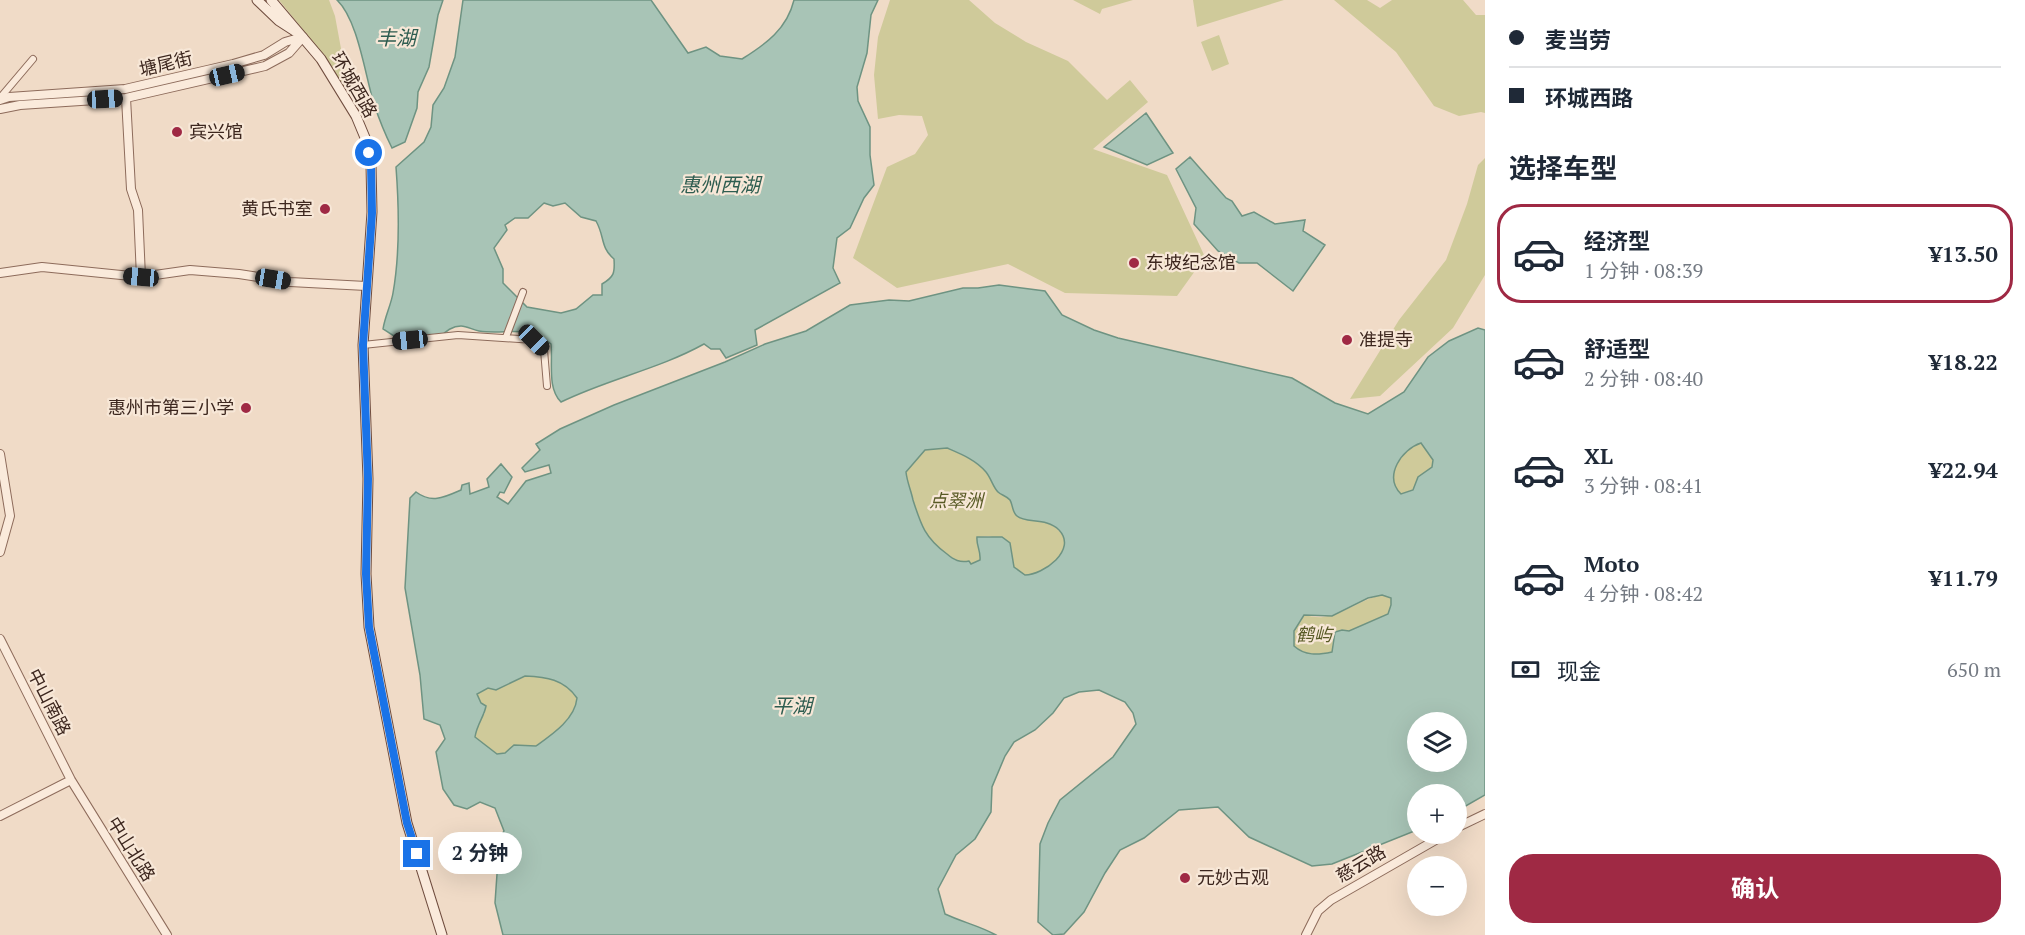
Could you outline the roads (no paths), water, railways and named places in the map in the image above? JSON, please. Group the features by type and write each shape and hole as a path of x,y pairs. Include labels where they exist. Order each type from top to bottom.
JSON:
{"main road":[{"name":"环城西路","path":"257,0 279,21 303,37"},
{"name":"环城西路","path":"271,0 321,59 356,116 366,140 371,165 372,213 363,345 368,479 366,574 369,627 407,823 442,935"}],"street":[{"name":"塘尾街","path":"0,109 20,105 126,98 266,66 289,53 303,37"},
{"name":"塘尾街","path":"0,99 125,89 264,55 285,42 303,37"},
{"path":"0,99 33,59"},
{"path":"126,98 131,189 138,210 141,277"},
{"path":"0,273 42,267 141,277 190,270 239,274 290,282 366,286"},
{"path":"506,337 523,292"},
{"path":"363,345 458,335 534,340 544,350 547,386"},
{"path":"0,454 10,516 0,552"},
{"name":"中山南路","path":"0,639 70,780"},
{"path":"0,816 70,780"},
{"name":"中山北路","path":"70,780 167,935"},
{"path":"1467,823 1485,814"},
{"name":"慈云路","path":"1305,935 1318,911 1331,900 1429,844"}],"water":[{"name":"丰湖","path":"337,0 443,0 438,15 429,67 418,92 417,108 405,142 392,148 374,104 356,34"},
{"name":"惠州西湖","path":"463,0 651,0 688,53 706,47 720,56 742,59 774,35 786,19 794,0 878,0 871,15 867,53 857,87 858,101 870,127 870,155 874,185 864,198 850,228 837,238 833,268 840,283 755,330 757,345 726,358 720,349 711,349 704,344 687,353 561,402 552,383 551,344 534,334 479,331 461,326 449,329 441,337 397,338 383,329 392,297 397,262 396,167 424,142 431,127 433,105 444,88 455,57","holes":["544,203 553,206 565,203 581,217 596,221 605,246 614,259 613,274 602,284 602,295 593,295 576,309 561,313 527,307 503,283 503,269 494,248 507,230 505,225 515,218 528,218"]},
{"path":"1146,113 1173,153 1147,165 1104,147"},
{"path":"1190,157 1226,198 1232,201 1242,216 1254,212 1275,224 1305,220 1303,231 1325,245 1293,291 1257,263 1239,263 1218,251 1194,224 1196,208 1176,169"},
{"name":"平湖","path":"999,285 1045,291 1062,315 1094,330 1118,338 1292,378 1335,403 1368,414 1404,392 1428,357 1449,341 1478,328 1485,330 1485,795 1467,805 1467,784 1407,784 1407,834 1332,864 1312,866 1249,837 1218,807 1179,810 1144,838 1120,850 1084,912 1064,934 1053,935 1038,922 1040,844 1048,823 1060,800 1113,757 1136,724 1133,713 1125,702 1099,690 1079,692 1064,698 1053,713 1035,730 1014,742 1005,756 992,787 991,812 975,839 956,855 938,889 945,914 996,935 503,935 495,903 497,874 491,853 504,831 495,808 480,802 467,809 454,805 443,789 436,752 445,739 440,725 424,719 420,675 405,588 410,498 416,492 428,498 444,497 461,490 462,485 469,483 470,494 489,487 487,479 501,464 512,477 504,493 500,492 497,497 508,504 526,481 551,473 549,465 525,472 522,468 540,450 536,444 560,429 765,344 806,331 850,305 889,300 909,301 963,288","holes":["1421,443 1433,460 1432,467 1418,477 1413,490 1401,494 1394,479 1397,464 1407,451","947,448 978,464 988,474 998,492 1010,500 1017,516 1026,520 1048,523 1059,530 1064,538 1064,545 1056,560 1041,571 1025,575 1014,567 1010,543 1002,537 977,537 980,560 971,564 969,561 963,562 955,559 934,542 921,524 906,472 925,450","1382,595 1391,598 1388,614 1349,631 1335,632 1332,652 1312,654 1303,652 1294,646 1294,631 1304,615 1332,616 1368,598","525,676 540,677 560,683 577,698 568,719 536,746 514,745 505,753 497,754 475,737 486,706 481,703 477,694 488,688 496,690"]}],"place":[{"name":"宾兴馆","path":"177,132"},
{"name":"黄氏书室","path":"325,209"},
{"name":"东坡纪念馆","path":"1134,263"},
{"name":"准提寺","path":"1347,340"},
{"name":"惠州市第三小学","path":"246,408"},
{"name":"元妙古观","path":"1185,878"}],"park label":[{"name":"点翠洲","path":"956,501"},
{"name":"鹤屿","path":"1314,635"}]}
